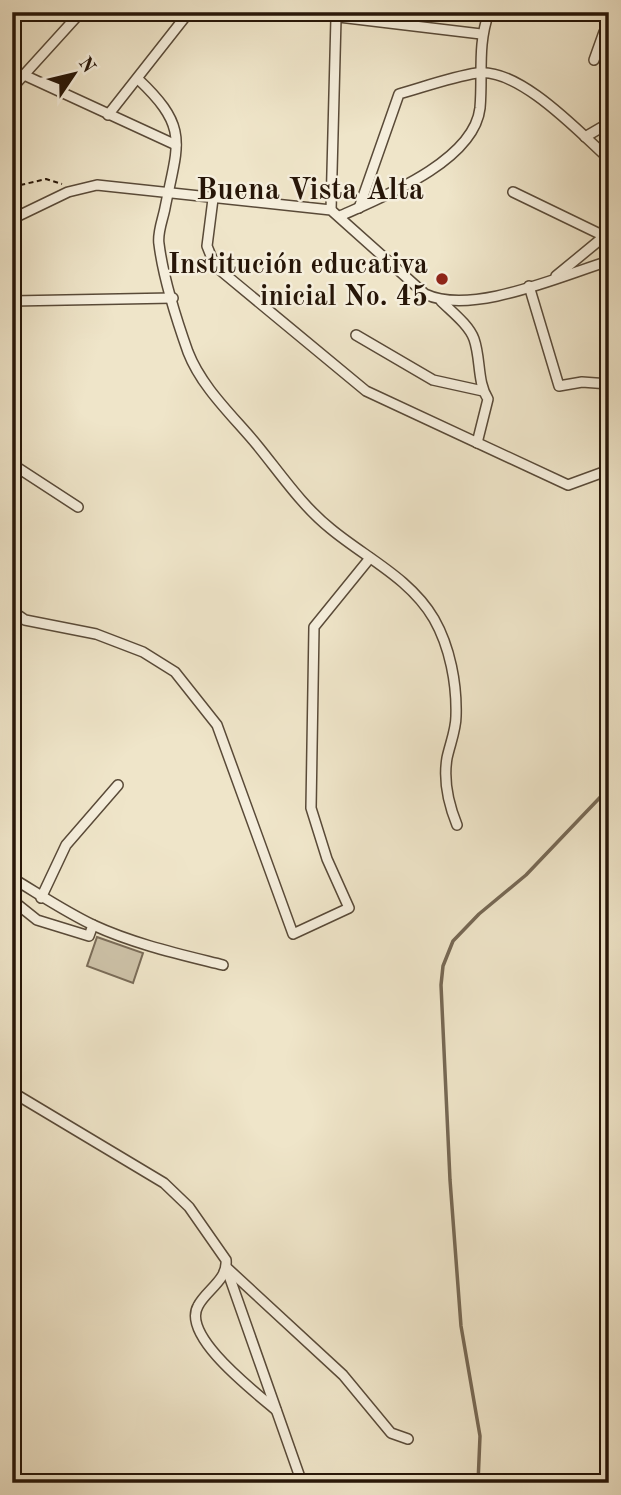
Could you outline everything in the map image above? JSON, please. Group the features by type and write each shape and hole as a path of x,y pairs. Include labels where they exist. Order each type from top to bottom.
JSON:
{"street":[{"path":"12,88 82,12"},
{"path":"108,115 189,12"},
{"path":"297,12 481,34"},
{"path":"340,216 449,158 469,140 480,105 481,34 489,12"},
{"path":"331,210 336,18"},
{"path":"594,60 604,32 609,31"},
{"path":"359,208 399,94 479,73 495,75 538,97 609,159"},
{"path":"24,75 176,145"},
{"path":"138,79 170,111 176,145 158,242 188,352 199,375 315,514 401,580 422,602 441,634 449,654 456,718 447,758 446,782 448,802 457,825"},
{"path":"585,137 609,123"},
{"path":"12,219 68,192 97,185 331,210 425,294 441,301 473,336 483,391 488,399 477,443"},
{"path":"513,192 607,234 552,279"},
{"path":"213,199 207,246 211,260 224,275 356,385 568,485 609,470"},
{"path":"441,301 479,299 609,261"},
{"path":"528,286 559,386 582,382 609,383"},
{"path":"12,301 173,298"},
{"path":"356,335 433,380 483,391"},
{"path":"12,464 78,507"},
{"path":"12,611 25,620 96,634 143,652 175,672 217,725 293,934 349,908 327,859 311,808 314,627 370,558"},
{"path":"41,898 66,845 118,785"},
{"path":"12,878 41,898 93,925 161,949 223,965"},
{"path":"12,900 37,920 89,936 93,925"},
{"path":"12,1092 164,1183 189,1206 226,1260 226,1267 302,1483"},
{"path":"226,1267 218,1283 198,1305 194,1317 198,1331 236,1377 276,1410"},
{"path":"226,1267 343,1375 390,1433 408,1439"}],"path":[{"path":"12,187 46,179 62,184 68,192"}],"shaded area":[{"path":"97,937 143,953 133,983 87,966"}],"waterway":[{"path":"478,1483 480,1436 461,1326 450,1180 441,985 443,966 453,941 479,914 526,875 609,788"}],"place":[{"name":"Institución educativa inicial No. 45","path":"442,279"}],"district":[{"name":"Buena Vista Alta","path":"310,189"}]}
